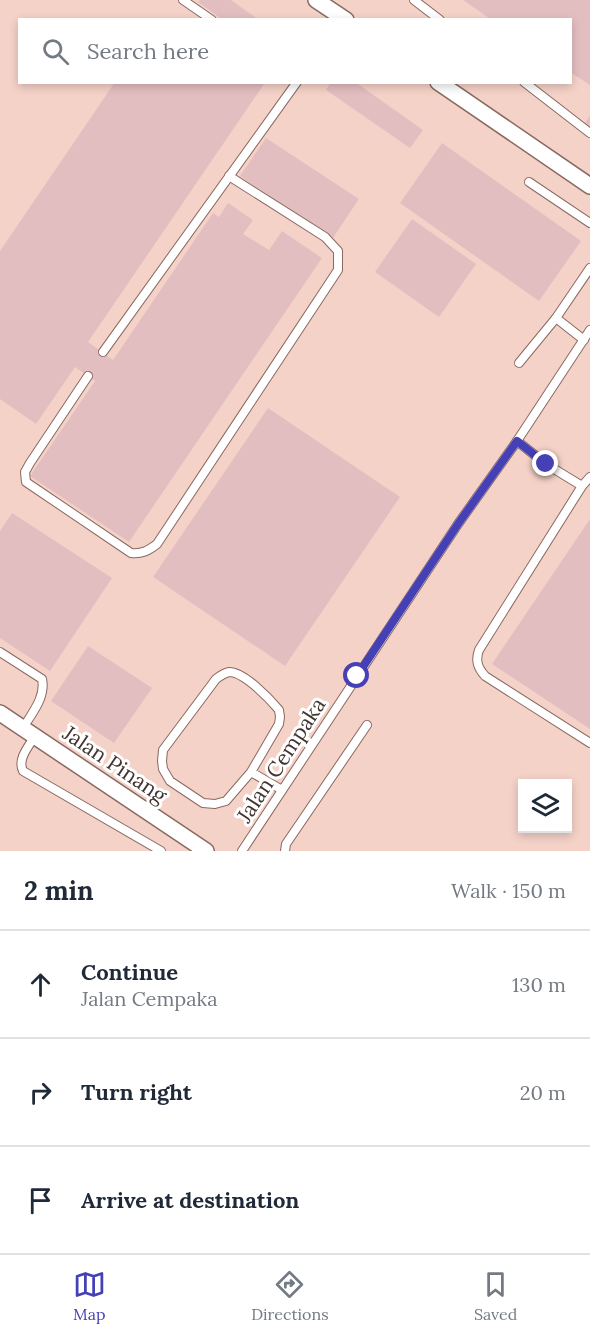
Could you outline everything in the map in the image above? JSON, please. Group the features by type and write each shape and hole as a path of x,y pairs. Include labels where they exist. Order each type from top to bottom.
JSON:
{"street":[{"path":"316,0 343,18"},
{"path":"441,84 590,186"},
{"name":"Jalan Pinang","path":"0,713 206,851"}],"lane":[{"path":"183,0 209,18"},
{"path":"414,0 437,18"},
{"path":"103,352 296,84"},
{"path":"527,84 590,133"},
{"path":"88,376 30,463 25,472 26,482 131,553 139,554 157,544 338,270 339,251 325,237 229,176"},
{"path":"529,182 590,223"},
{"path":"519,363 556,318 590,268"},
{"path":"556,318 584,340"},
{"name":"Jalan Cempaka","path":"242,851 458,524 517,441 590,330"},
{"path":"517,441 546,464 582,486"},
{"path":"590,477 582,486 477,656 479,670 485,676 590,744"},
{"path":"0,652 42,679 44,688 21,760 23,771 161,851"},
{"path":"230,672 241,675 279,710 279,724 251,772 226,801 215,804 203,803 170,781 163,770 163,750 216,679 230,672"},
{"path":"285,851 286,843 367,724"},
{"path":"251,772 282,790"}],"shaded area":[{"path":"0,0 590,0 590,851 0,851"}],"building":[{"path":"200,0 231,0 256,18 220,18 198,2"},
{"path":"463,0 590,0 590,85 572,73 572,18 489,18"},
{"path":"114,84 264,84 88,342 113,360 213,213 219,217 228,203 253,220 243,234 269,250 282,231 322,258 129,542 30,476 95,381 75,367 36,424 0,399 0,251"},
{"path":"330,84 358,84 423,130 410,148 326,90"},
{"path":"590,116 590,128 584,124"},
{"path":"266,138 359,199 333,238 240,176"},
{"path":"442,143 581,241 539,301 400,203"},
{"path":"412,219 476,264 439,317 375,272"},
{"path":"268,408 400,497 285,666 153,577"},
{"path":"12,513 112,578 50,671 0,638 0,531"},
{"path":"590,519 590,729 492,664"},
{"path":"88,646 152,688 114,743 51,701"}],"route":[{"path":"357,676 458,524 517,441 546,464"}]}
